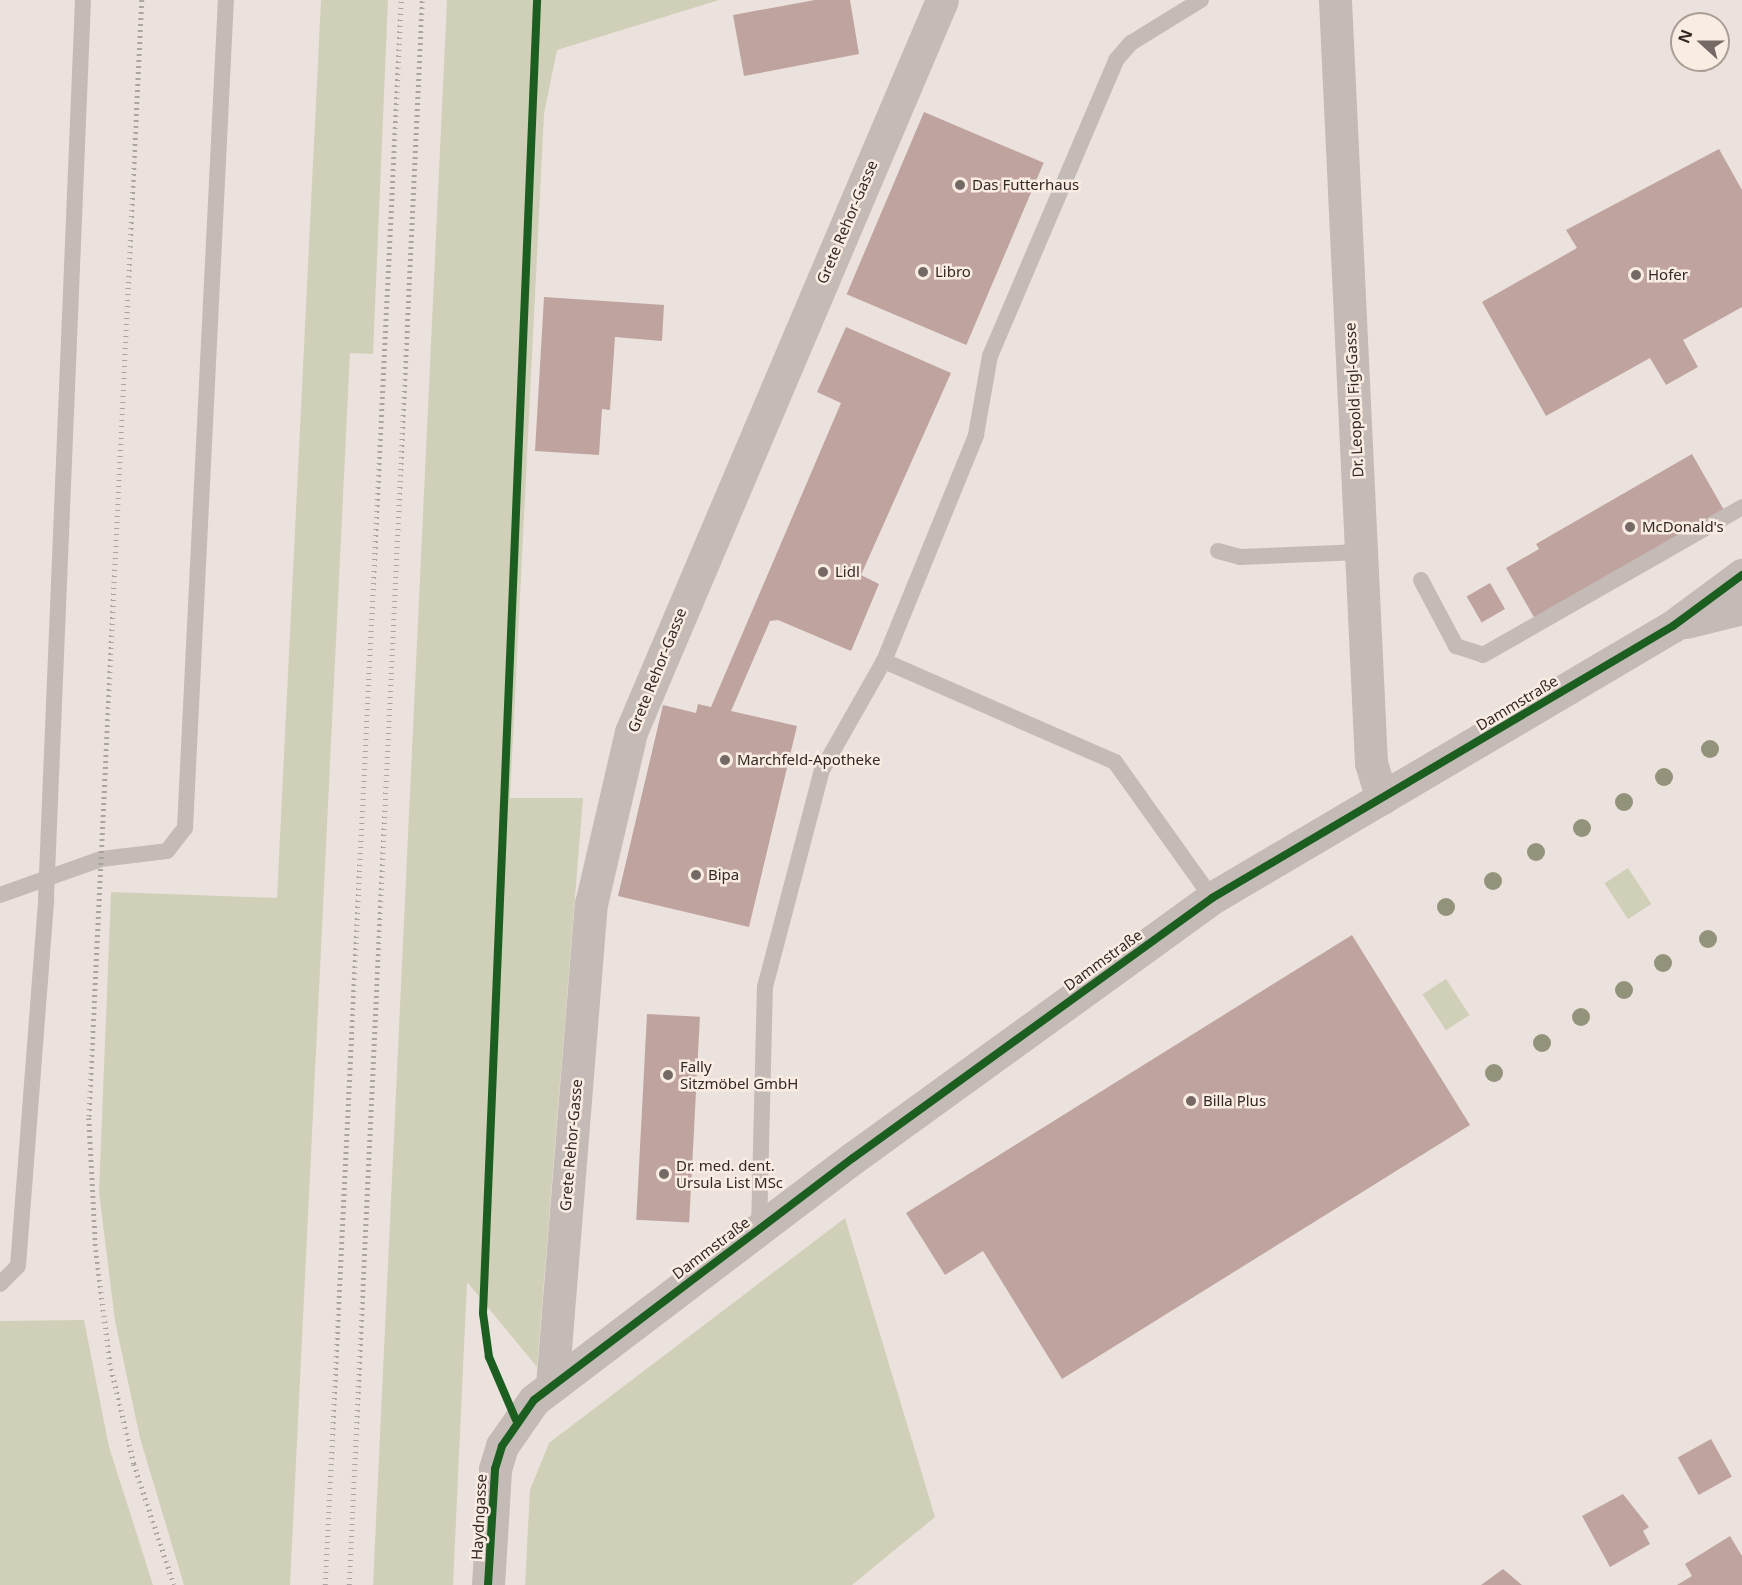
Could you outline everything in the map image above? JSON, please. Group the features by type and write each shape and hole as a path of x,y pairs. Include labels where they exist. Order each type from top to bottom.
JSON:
{"street":[{"name":"Grete Rehor-Gasse","path":"552,1386 591,904 631,732 942,0"},
{"name":"Dr. Leopold Figl-Gasse","path":"1335,0 1371,763 1382,798"},
{"name":"Dammstraße","path":"516,1420 552,1386 759,1229 1212,898 1673,626 1742,575"},
{"name":"Dammstraße","path":"1673,626 1742,608"},
{"name":"Haydngasse","path":"488,1585 495,1469 516,1420"}],"lane":[{"path":"0,1284 18,1266 46,878 83,0"},
{"path":"0,895 101,859 167,851 185,828 226,0"},
{"path":"759,1229 771,956 822,770 884,661 976,435 990,356 1116,60 1131,43 1201,0"},
{"path":"1421,580 1456,646 1483,656 1742,507"},
{"path":"1218,551 1240,557 1361,552"},
{"path":"884,661 1115,762 1212,898"}],"green space":[{"path":"321,0 388,0 373,354 350,353 290,1585 184,1585 140,1438 115,1321 99,1192 111,892 277,898"},
{"path":"447,0 719,0 557,50 544,114 510,798 583,798 537,1367 467,1282 453,1585 373,1585"},
{"path":"1628,868 1651,904 1628,919 1605,883"},
{"path":"1446,979 1469,1015 1446,1030 1423,994"},
{"path":"845,1218 935,1517 852,1585 525,1585 530,1490 549,1443"},
{"path":"84,1320 109,1447 153,1585 0,1585 0,1321"}],"building":[{"path":"815,0 850,0 859,54 744,76 733,15"},
{"path":"924,112 1044,163 966,345 847,294"},
{"name":"Hofer","path":"1719,149 1742,190 1742,307 1683,340 1698,367 1666,385 1650,358 1546,416 1482,302 1577,248 1566,230"},
{"path":"544,297 664,305 662,341 615,337 610,410 602,409 599,455 535,451"},
{"path":"846,327 951,373 861,575 879,584 851,651 778,620 770,621 731,711 797,726 749,927 618,896 663,705 696,713 698,704 711,707 841,403 817,392"},
{"name":"McDonald's","path":"1692,454 1724,510 1535,619 1506,568 1539,549 1536,544"},
{"path":"1490,583 1505,609 1482,622 1467,596"},
{"name":"Billa Plus","path":"1352,935 1470,1125 1062,1379 983,1251 945,1275 906,1213"},
{"path":"647,1014 700,1017 689,1222 636,1220"},
{"path":"1711,1439 1732,1477 1699,1495 1678,1457"},
{"path":"1623,1494 1649,1527 1643,1531 1650,1544 1610,1567 1582,1516"},
{"path":"1730,1536 1742,1556 1742,1585 1677,1585 1692,1576 1685,1564"},
{"path":"1503,1569 1522,1585 1481,1585"}],"railway":[{"path":"142,0 89,1118 96,1250 110,1363 134,1464 174,1585"},
{"path":"325,1585 401,0"},
{"path":"349,1585 422,0"}],"cycle path":[{"path":"516,1420 489,1357 483,1313 537,0"},
{"path":"488,1585 495,1469 502,1446 534,1400 853,1158 1212,898 1673,626 1742,575"}],"place":[{"name":"Das Futterhaus","path":"960,185"},
{"name":"Libro","path":"923,272"},
{"name":"Hofer","path":"1636,275"},
{"name":"McDonald's","path":"1630,527"},
{"name":"Lidl","path":"823,572"},
{"name":"Marchfeld-Apotheke","path":"725,760"},
{"name":"Bipa","path":"696,875"},
{"name":"Fally Sitzmöbel GmbH","path":"668,1075"},
{"name":"Billa Plus","path":"1191,1101"},
{"name":"Dr. med. dent. Ursula List MSc","path":"664,1174"}]}
